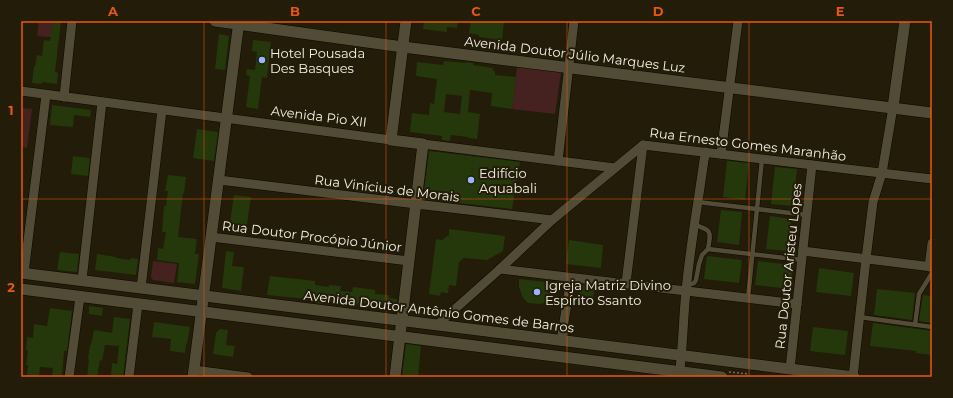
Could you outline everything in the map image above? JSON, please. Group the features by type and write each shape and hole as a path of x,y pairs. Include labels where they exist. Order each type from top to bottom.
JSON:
{"street":[{"path":"64,97 72,21"},
{"name":"Avenida Doutor Júlio Marques Luz","path":"219,21 402,47 932,112"},
{"path":"391,140 406,21"},
{"path":"558,161 574,21"},
{"path":"721,154 738,21"},
{"path":"854,377 859,318 873,202 882,173 905,21"},
{"path":"239,23 194,374 248,377"},
{"name":"Avenida Pio XII","path":"21,91 614,168"},
{"path":"22,273 46,94"},
{"path":"69,377 80,297 78,288 82,280 102,102"},
{"path":"141,288 162,110"},
{"path":"395,377 423,144"},
{"path":"626,283 642,145"},
{"name":"Rua Ernesto Gomes Maranhão","path":"437,325 552,220 642,145 932,179"},
{"path":"679,374 686,288 706,152"},
{"name":"Rua Doutor Aristeu Lopes","path":"790,369 812,165"},
{"name":"Rua Vinícius de Morais","path":"218,180 552,220"},
{"name":"Rua Doutor Procópio Júnior","path":"211,237 409,261"},
{"path":"803,250 931,269 932,243"},
{"path":"500,269 570,278 686,288 748,299 797,304"},
{"name":"Avenida Doutor Antônio Gomes de Barros","path":"22,273 854,377"},
{"path":"561,341 570,278"},
{"path":"21,290 400,337 679,374 722,377"},
{"path":"129,377 138,304"}],"lane":[{"path":"748,299 762,159"},
{"path":"698,202 807,215"},
{"path":"686,288 696,280 698,264 702,255 708,249 710,237 709,232 705,228 695,225"},
{"path":"708,249 802,260"},
{"path":"915,325 919,294 931,269"},
{"path":"859,318 932,327"}],"shaded area":[{"path":"39,21 53,21 51,37 37,36"},
{"path":"517,67 561,72 555,114 512,109"},
{"path":"21,108 32,109 27,148 21,147"},
{"path":"153,261 177,264 174,283 153,280 151,277"}],"building":[{"path":"53,21 61,21 55,72 58,73 57,84 42,82 42,84 32,83 37,55 42,56 44,40 50,41"},
{"path":"424,21 458,21 457,28 447,27 447,32 423,29"},
{"path":"471,21 504,21 502,40 479,37 479,35 469,33"},
{"path":"219,34 229,36 225,70 215,69"},
{"path":"253,40 271,42 267,78 262,77 258,109 246,107 250,76 246,75 247,69 255,70 257,52 252,51"},
{"path":"444,61 473,63 473,65 493,68 495,75 516,77 512,109 491,106 492,93 470,90 468,112 480,114 477,139 451,135 450,141 442,140 442,136 410,132 412,113 429,115 430,103 434,104 437,79 416,76 417,62 443,65","holes":["446,94 462,96 460,114 444,112"]},
{"path":"52,105 91,110 90,117 74,115 73,127 50,125"},
{"path":"197,129 218,132 214,161 193,158"},
{"name":"Edifício Aquabali","path":"429,151 520,162 512,209 423,199"},
{"path":"73,156 90,158 88,176 71,174"},
{"path":"727,161 749,163 745,200 723,197"},
{"path":"775,167 797,169 793,206 771,204"},
{"path":"168,175 186,177 178,237 197,239 195,254 199,254 195,284 177,282 179,263 157,260 158,248 163,249 166,232 162,232 164,206 166,206 168,191 165,191"},
{"path":"234,195 251,197 246,231 229,229"},
{"path":"721,210 742,212 739,245 717,242"},
{"path":"770,216 791,219 788,251 766,249"},
{"path":"449,229 505,236 503,251 487,260 464,258 459,262 456,286 449,285 448,293 441,292 440,296 429,294 436,239 442,240 449,235"},
{"path":"569,240 603,245 601,268 566,264"},
{"path":"226,251 234,252 232,266 244,267 241,291 222,288"},
{"path":"60,252 79,254 77,272 57,270"},
{"path":"97,254 130,260 131,258 138,259 136,275 95,270"},
{"path":"707,256 742,260 739,283 704,279"},
{"path":"758,261 793,265 790,289 755,285"},
{"path":"819,268 854,273 851,296 816,292"},
{"path":"270,276 315,281 315,285 329,287 329,285 341,286 340,291 352,292 353,287 375,290 375,294 389,295 389,298 397,299 396,312 389,311 390,306 375,304 362,303 362,305 351,304 350,306 339,305 340,303 325,302 325,304 315,303 316,300 267,295"},
{"name":"Igreja Matriz Divino Espírito Ssanto","path":"519,279 556,283 555,289 547,302 540,304 528,303 523,298 519,287"},
{"path":"581,285 595,287 593,298 579,296"},
{"path":"877,289 915,293 912,320 874,315"},
{"path":"923,295 932,296 932,323 919,321"},
{"path":"89,306 103,308 102,316 89,314"},
{"path":"50,308 72,311 67,351 64,351 62,377 52,377 53,368 40,367 39,377 27,376 27,337 33,338 34,324 47,326"},
{"path":"114,317 130,319 123,377 111,375 112,363 117,364 119,346 105,345 102,361 100,360 97,377 87,377 90,345 94,330 112,333"},
{"path":"154,322 190,327 185,353 170,351 171,339 152,337"},
{"path":"873,323 932,331 932,355 916,353 916,351 870,346"},
{"path":"813,327 848,331 845,355 810,351"},
{"path":"220,329 228,330 226,345 235,346 233,357 213,354 216,333"},
{"path":"406,344 421,346 418,377 402,377"}],"place":[{"name":"Hotel Pousada Des Basques","path":"262,60"},
{"name":"Edifício Aquabali","path":"471,180"},
{"name":"Igreja Matriz Divino Espírito Ssanto","path":"537,292"}]}
